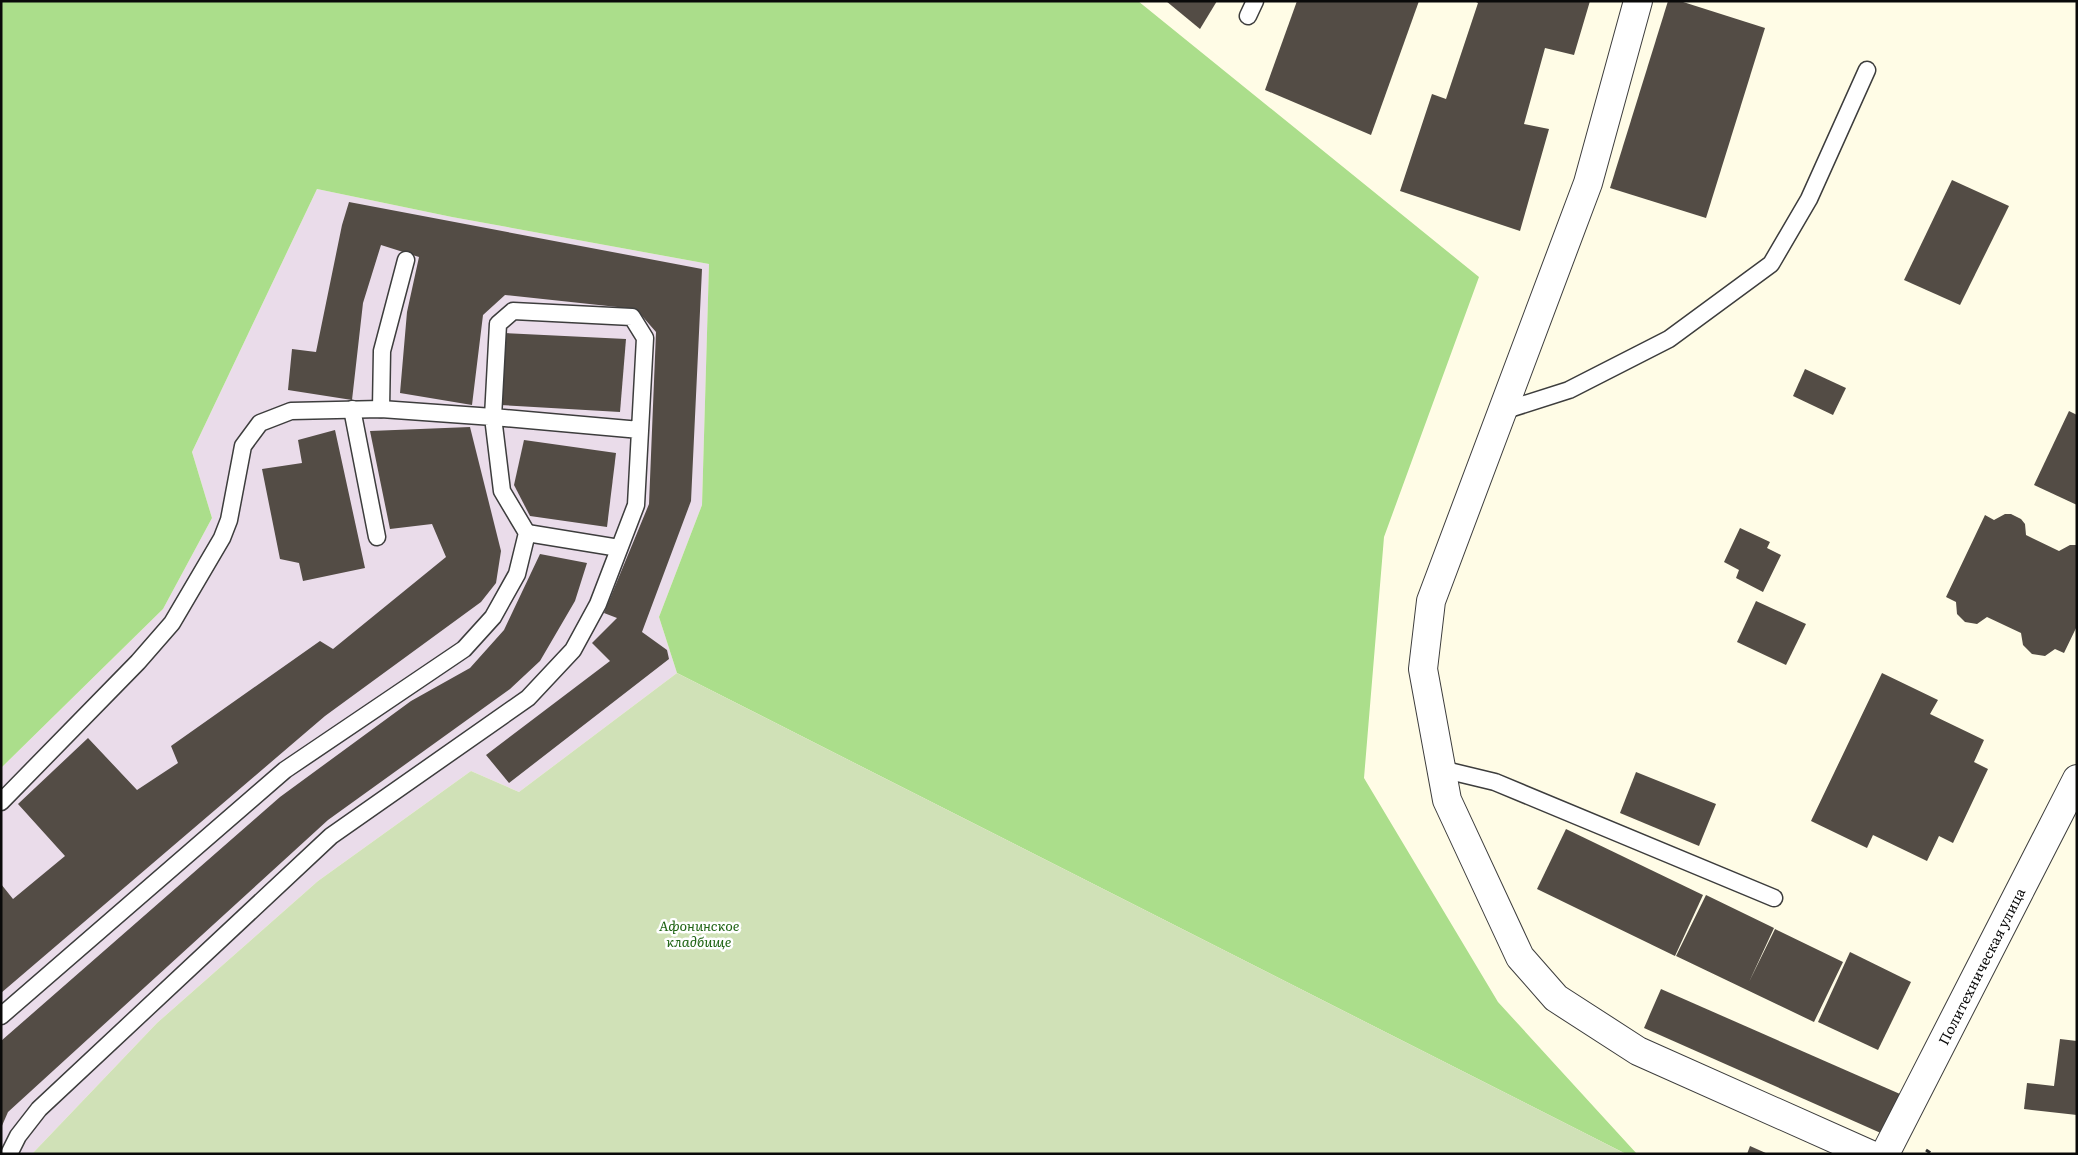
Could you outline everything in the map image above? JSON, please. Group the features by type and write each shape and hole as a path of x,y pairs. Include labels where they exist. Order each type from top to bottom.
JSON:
{"street":[{"path":"1638,1 1588,183 1500,412 1431,601 1423,669 1447,800 1520,957 1556,998 1638,1051 1869,1154"},
{"name":"Политехническая улица","path":"1885,1154 2077,779"}],"lane":[{"path":"1500,412 1569,390 1669,339 1771,264 1809,199 1867,70"},
{"path":"381,409 382,351 406,260"},
{"path":"1,1016 284,770 464,650 492,617 517,574 527,533 502,491 493,417 498,324 513,311 632,317 645,338 636,505 598,604 573,650 528,698 331,836 39,1109 18,1136 8,1154"},
{"path":"1,802 138,662 172,622 222,538 229,520 243,446 260,423 290,411 381,409 640,430"},
{"path":"352,410 377,537"},
{"path":"527,533 619,548"},
{"path":"1441,769 1495,782 1774,898"}],"shaded area":[{"path":"317,189 452,217 709,264 702,505 659,617 677,673 519,792 471,771 318,881 157,1023 32,1154 1,1154 1,768 163,609 212,518 192,452"}],"green space":[{"path":"1,1 1138,1 1479,277 1384,537 1364,778 1498,1002 1637,1154 1626,1154 677,673 659,617 702,505 709,264 452,217 317,189 192,452 212,518 163,609 1,768"},
{"name":"Афонинское кладбище","path":"677,673 1626,1154 32,1154 157,1023 318,881 471,771 519,792"}],"building":[{"path":"1166,1 1217,1 1200,29"},
{"path":"1297,1 1419,1 1371,135 1265,90"},
{"path":"1474,1 1590,1 1574,55 1545,48 1524,124 1549,129 1520,231 1400,191 1432,94 1446,99 1478,3"},
{"path":"1668,1 1680,1 1765,28 1706,218 1610,188"},
{"path":"1952,180 2009,206 1960,305 1904,280"},
{"path":"349,202 702,269 691,501 642,632 667,650 669,659 509,783 486,755 610,661 592,643 617,618 604,613 649,504 656,332 636,309 505,295 483,315 472,405 400,393 407,312 419,257 381,245 363,303 352,400 288,390 292,349 316,352 342,225"},
{"path":"504,333 626,339 620,412 500,405"},
{"path":"1805,369 1846,388 1833,415 1793,396"},
{"path":"2069,411 2077,415 2077,505 2034,485"},
{"path":"470,427 501,551 496,583 481,602 325,716 1,993 1,884 13,899 65,856 18,804 88,738 137,790 178,763 171,746 320,641 333,649 446,557 432,524 390,529 370,431"},
{"path":"335,430 365,568 303,581 299,563 280,559 262,469 302,463 298,440"},
{"path":"524,440 616,453 607,527 530,516 514,485"},
{"path":"2005,514 2011,514 2021,519 2025,524 2026,535 2059,551 2070,545 2077,545 2077,626 2064,653 2055,649 2045,656 2032,654 2023,645 2021,633 1987,617 1977,624 1965,622 1957,614 1956,602 1946,597 1985,515 1994,520"},
{"path":"1740,528 1770,542 1767,548 1781,555 1763,592 1736,578 1739,570 1724,562"},
{"path":"540,554 587,563 575,601 540,661 510,689 328,820 8,1112 1,1128 1,1041 280,797 411,701 470,668 504,630"},
{"path":"1756,601 1806,624 1786,665 1737,642"},
{"path":"1882,673 1938,700 1930,714 1984,740 1974,762 1988,769 1953,843 1939,836 1927,861 1873,835 1867,848 1811,821"},
{"path":"1636,772 1716,804 1699,846 1620,813"},
{"path":"1566,829 1703,895 1675,956 1537,889"},
{"path":"1706,895 1774,928 1749,982 1775,929 1843,962 1814,1022 1676,956"},
{"path":"1850,952 1911,982 1878,1050 1818,1022"},
{"path":"1661,989 1900,1094 1883,1134 1644,1028"},
{"path":"2060,1039 2077,1041 2077,1115 2024,1109 2027,1083 2054,1086"},
{"path":"1750,1146 1768,1154 1747,1154"}]}
